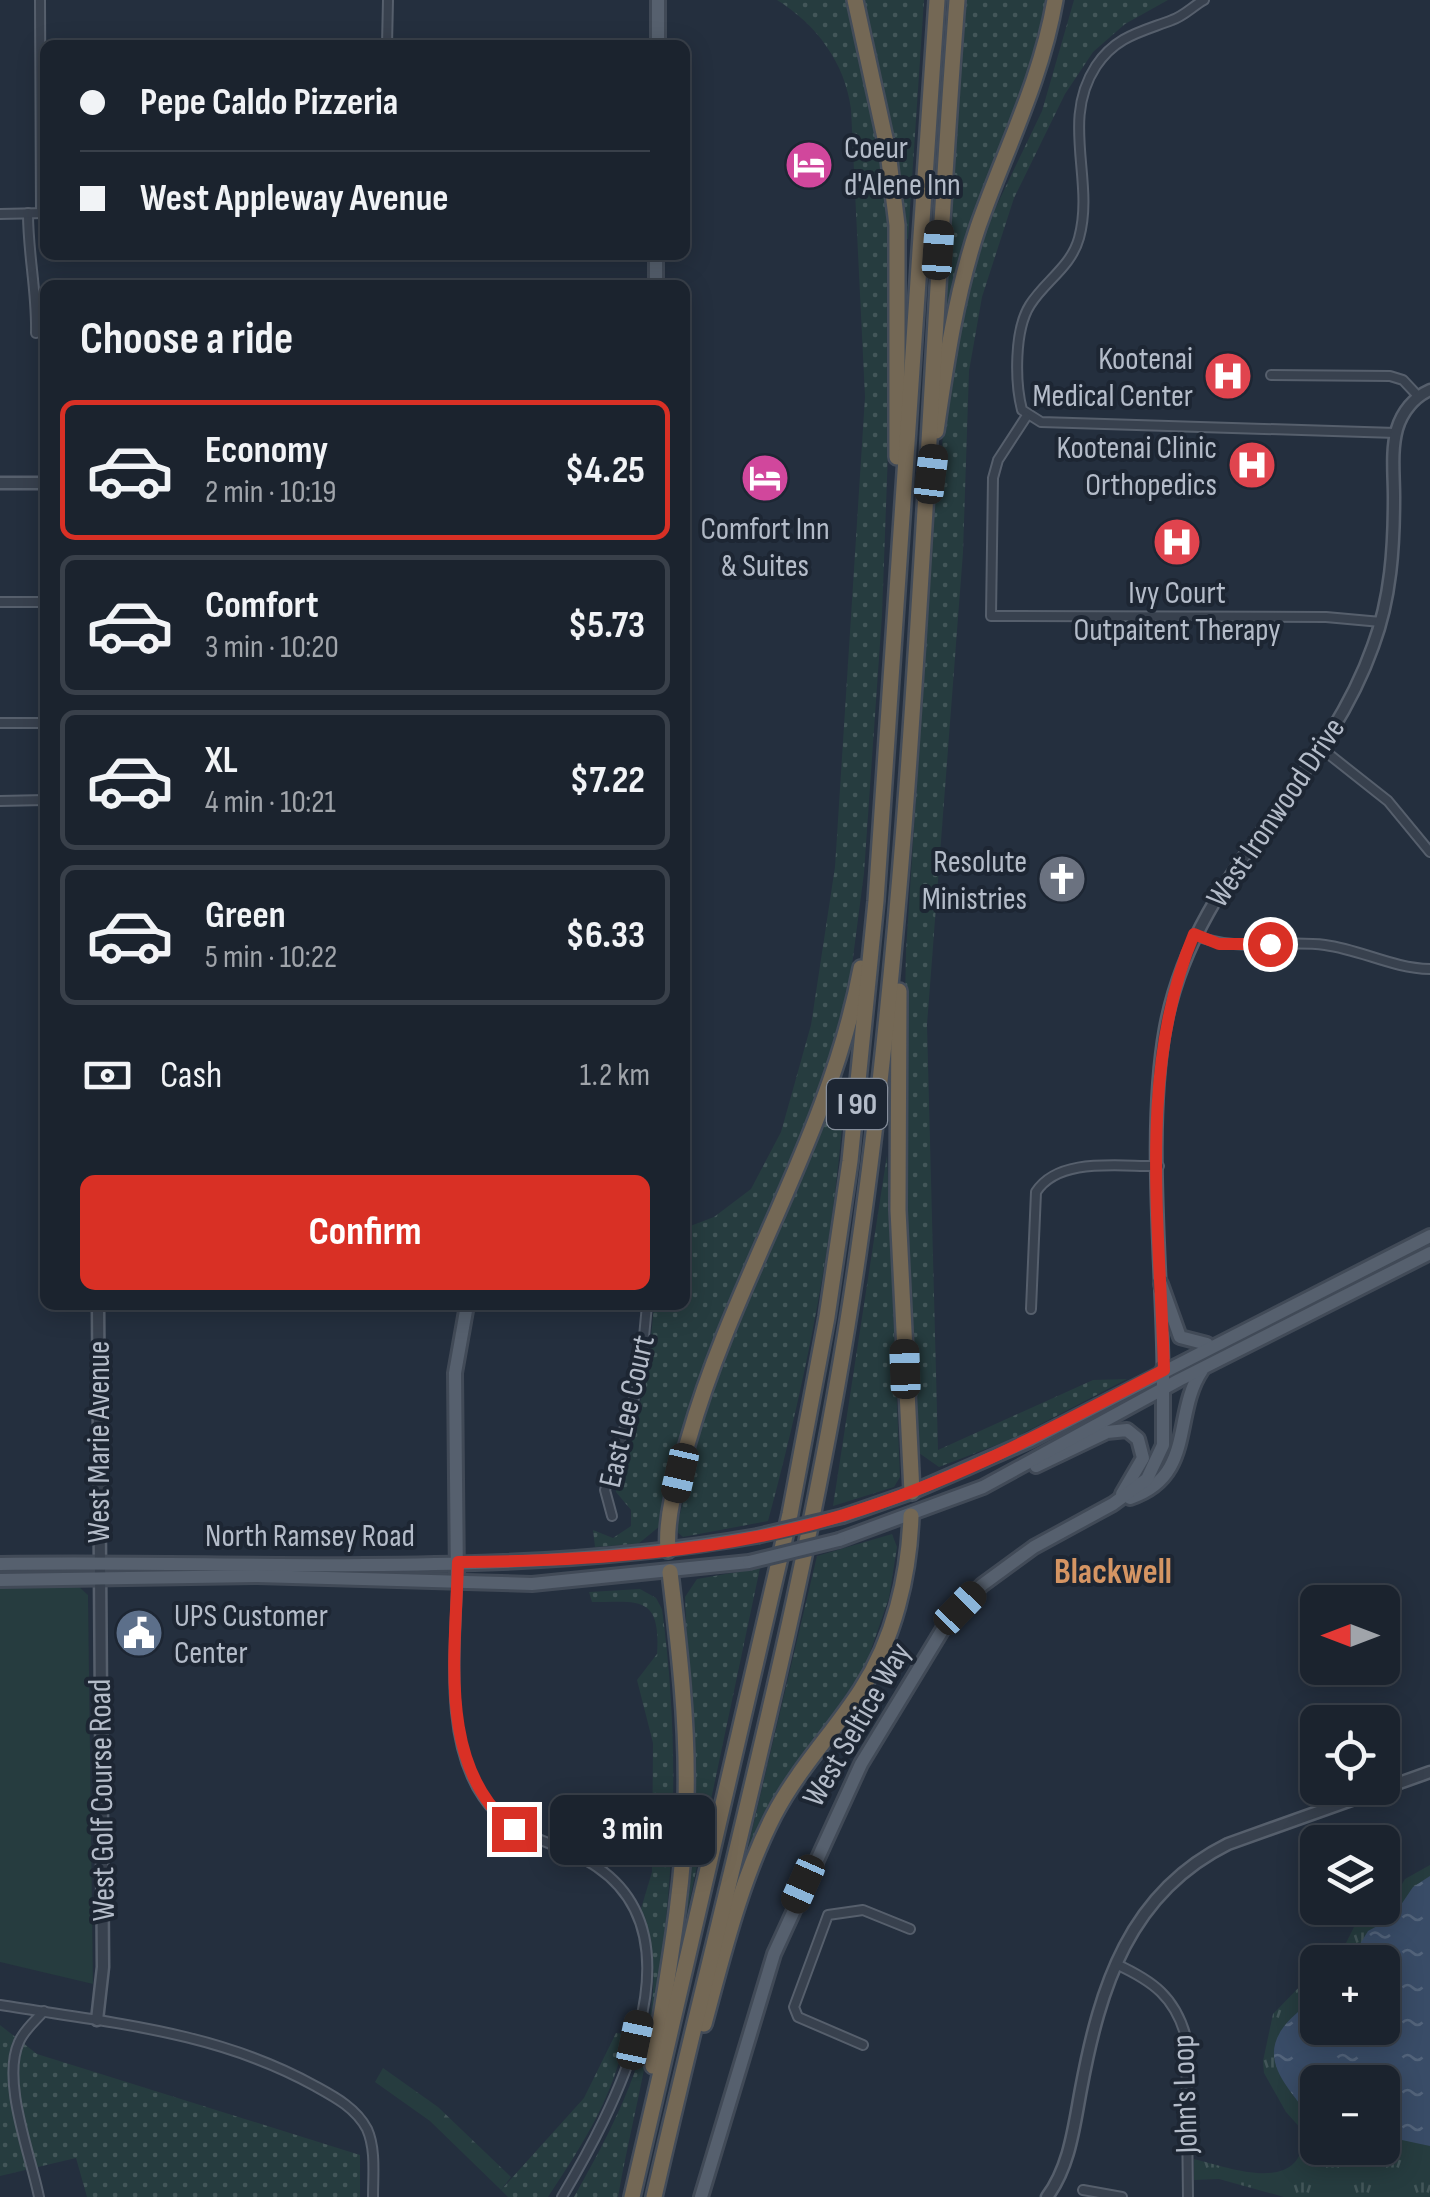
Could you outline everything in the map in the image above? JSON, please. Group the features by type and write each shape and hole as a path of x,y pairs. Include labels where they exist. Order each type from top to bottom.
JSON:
{"highway":[{"name":"I 90","path":"855,0 888,152 897,225 900,540"},
{"name":"I 90","path":"632,2193 738,1753 802,1452 850,1162 876,901 937,0"},
{"name":"I 90","path":"654,2197 797,1583 850,1310 874,1140 898,894 957,0"},
{"path":"1043,58 1055,0"},
{"path":"919,574 949,342 964,271 1067,0"},
{"name":"I 90","path":"898,894 898,1210 912,1492"},
{"path":"668,1550 674,1497 702,1390 834,1081 876,901"},
{"path":"667,2142 765,1832 784,1796 861,1690 889,1634 900,1598 910,1516"},
{"name":"I 90","path":"632,2193 679,1894 686,1802 685,1718 670,1572"}],"main road":[{"path":"658,0 658,40"},
{"name":"North Ramsey Road","path":"0,1564 532,1562 668,1550 757,1536 842,1516 912,1492 1031,1440 1214,1343 1430,1236"},
{"path":"982,1487 1164,1388 1430,1253"},
{"path":"1161,1284 1180,1337 1192,1344 1214,1343"},
{"path":"458,1582 455,1373 467,1310"},
{"path":"1113,1504 1145,1493 1167,1471 1181,1448 1191,1393 1203,1368"},
{"name":"West Seltice Way","path":"702,2197 740,2058 793,1906 838,1809 907,1686 950,1620 982,1585 1034,1546 1113,1504 1155,1468 1163,1445 1164,1370"},
{"path":"982,1487 1108,1432 1122,1430 1136,1436 1143,1458 1113,1504"},
{"name":"North Ramsey Road","path":"0,1580 257,1576 532,1584 670,1572 749,1562 839,1540 982,1487"},
{"path":"910,1516 912,1492"},
{"path":"668,1550 670,1572"}],"street":[{"path":"40,0 41,40"},
{"path":"387,40 388,0"},
{"path":"1204,0 1174,20 1134,31 1107,51 1091,75 1078,118 1082,216 1078,242 1030,305 1022,328 1020,404 1026,417 1041,422 1203,424 1263,432 1396,433"},
{"path":"0,214 40,214"},
{"path":"28,214 28,260 37,282 36,333"},
{"path":"1271,375 1390,376 1403,380 1418,396 1430,390"},
{"name":"West Ironwood Drive","path":"1164,1370 1159,1166 1165,1029 1194,934 1230,872 1321,748 1352,698 1381,622 1391,571 1396,433 1418,396"},
{"path":"1026,417 998,460 993,478 991,616 1326,617 1381,622"},
{"path":"0,483 40,483"},
{"path":"0,602 40,602"},
{"path":"0,723 40,723"},
{"path":"1321,748 1388,801 1429,850"},
{"path":"0,801 40,800"},
{"path":"1194,934 1232,945 1324,945 1390,966 1430,970"},
{"path":"1032,1309 1036,1192 1042,1181 1072,1168 1159,1166"},
{"name":"West Marie Avenue","path":"97,1578 98,1310"},
{"name":"East Lee Court","path":"612,1516 605,1490 640,1379 647,1310"},
{"name":"West Golf Course Road","path":"97,1578 104,1967 97,2020"},
{"path":"458,1582 458,1718 469,1773 496,1815 514,1829 577,1854 619,1885 632,1902 646,1950 644,1992 628,2067 604,2124 562,2197"},
{"path":"1047,2197 1068,2153 1093,2032 1116,1964 1157,1895 1200,1858 1430,1772"},
{"path":"863,2045 798,2016 794,2008 828,1915 863,1910 910,1929"},
{"name":"John's Loop","path":"1116,1964 1151,1980 1170,1998 1181,2017 1186,2038 1188,2197"},
{"path":"0,2005 176,2032 226,2045 279,2067 342,2102 368,2132 372,2197"},
{"path":"39,2197 19,2111 14,2064 20,2039 44,2012"},
{"path":"1083,2190 1122,2197"}],"green space":[{"path":"777,0 847,0 887,185 894,289 882,615 864,873 839,1046 800,1150 727,1304 691,1398 660,1526 638,1544 595,1547 593,1530 613,1538 631,1526 631,1510 616,1492 615,1481 647,1380 654,1310 690,1310 690,1226 714,1217 751,1189 781,1132 811,1025 835,867 865,397 851,109 843,76 827,47"},
{"path":"860,0 924,0 908,239 902,239"},
{"path":"965,0 1047,0 1042,33 946,310"},
{"path":"1074,0 1168,0 1125,24 1093,52 1065,94 1014,198 982,297 969,371 963,552 927,1025 938,1450 1093,1380 1127,1379 1012,1439 939,1467 919,1453 915,1443 903,1103 906,951 936,485 964,295 982,236 1042,111"},
{"path":"845,1082 835,1191 818,1303 768,1521 683,1537 676,1531 712,1377 839,1084"},
{"path":"887,1155 900,1477 894,1487 833,1506"},
{"path":"892,1534 897,1547 889,1598 865,1667 777,1794 745,1860 817,1556"},
{"path":"760,1568 686,1918 682,1916 692,1850 693,1789 685,1597 697,1579"},
{"path":"77,1585 88,1595 93,1984 0,1962 0,1586"},
{"path":"640,1589 656,1598 662,1609 668,1661 673,1817 666,1921 648,2047 618,2197 574,2197 625,2096 649,2021 651,1947 640,1912 652,1872 653,1743 637,1680 657,1654 657,1635 655,1621 643,1606 592,1602 589,1592"},
{"path":"1430,1865 1430,2197 1284,2197 1219,2179 1194,2180 1194,2159 1263,2173 1292,2165 1300,2153 1300,2165 1400,2165 1400,2065 1300,2065 1300,2128 1286,2112 1264,2073 1263,2061 1273,2014 1300,1986 1300,2045 1400,2045 1400,1945 1345,1945 1355,1925 1400,1925 1400,1887 1405,1879"},
{"path":"0,2025 37,2054 360,2155 360,2197 87,2197 76,2158 0,2176"},
{"path":"616,2033 625,2034 614,2078 584,2139 548,2197 508,2197 501,2190 584,2098"},
{"path":"383,2068 438,2107 511,2177 501,2190 430,2121 375,2082"}],"water":[{"path":"1430,1876 1430,2146 1400,2140 1400,2065 1300,2065 1300,2104 1284,2082 1274,2056 1283,2028 1300,2010 1300,2045 1400,2045 1400,1945 1359,1945 1368,1931 1379,1925 1400,1925 1400,1906 1413,1887"}],"place":[{"name":"Coeur d'Alene Inn","path":"809,165"},
{"name":"Kootenai Medical Center","path":"1228,376"},
{"name":"Kootenai Clinic Orthopedics","path":"1252,465"},
{"name":"Comfort Inn & Suites","path":"765,478"},
{"name":"Ivy Court Outpaitent Therapy","path":"1177,542"},
{"name":"Resolute Ministries","path":"1062,879"},
{"name":"UPS Customer Center","path":"139,1633"}],"district":[{"name":"Blackwell","path":"1113,1571"}],"route":[{"path":"514,1829 482,1797 464,1753 456,1686 458,1562 532,1562 668,1550 757,1536 842,1516 912,1492 1031,1440 1164,1370 1160,1079 1174,990 1194,934 1219,944 1270,944"}]}
